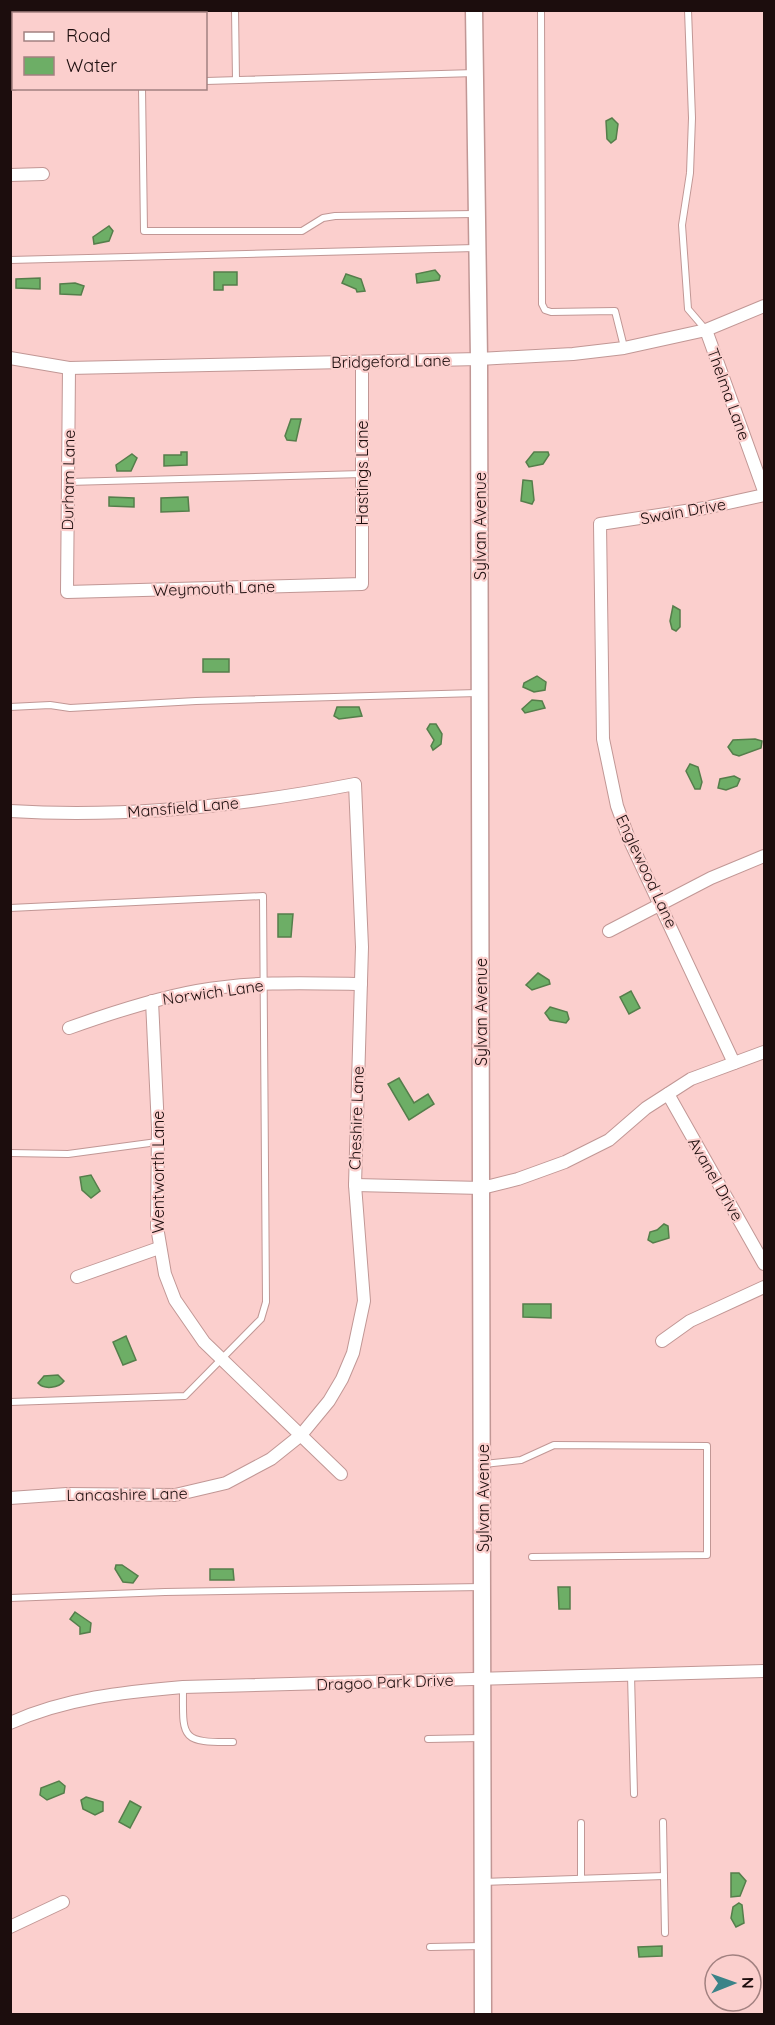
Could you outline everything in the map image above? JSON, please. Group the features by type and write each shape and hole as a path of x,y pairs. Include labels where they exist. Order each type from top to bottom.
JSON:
{"main road":[{"name":"Sylvan Avenue","path":"474,10 479,359 484,1464 481,1679 483,2014"}],"street":[{"path":"10,175 43,174"},
{"name":"Bridgeford Lane","path":"10,358 69,368 479,359 624,348 706,330 765,306"},
{"name":"Thelma Lane","path":"706,330 765,493"},
{"name":"Hastings Lane","path":"362,362 362,584"},
{"name":"Durham Lane","path":"67,592 69,368"},
{"name":"Swain Drive","path":"600,524 684,512 765,493"},
{"name":"Englewood Lane","path":"600,524 603,739 608,773 629,838 661,902 734,1063"},
{"name":"Weymouth Lane","path":"67,592 362,584"},
{"name":"Mansfield Lane","path":"10,811 100,813 231,804 355,784"},
{"name":"Cheshire Lane","path":"301,1435 329,1401 342,1379 360,1329 364,1301 355,1185 361,984 361,869 355,784"},
{"path":"609,931 661,902 765,856"},
{"name":"Norwich Lane","path":"69,1028 152,1000 197,991 265,984 361,984"},
{"name":"Wentworth Lane","path":"152,1000 158,1142 159,1248 165,1274 175,1300 188,1322 223,1360 340,1474"},
{"path":"355,1185 482,1188 565,1162 609,1140 646,1108 691,1079 765,1052"},
{"name":"Avanel Drive","path":"668,1094 765,1264"},
{"path":"77,1277 159,1248"},
{"path":"662,1341 690,1321 765,1287"},
{"name":"Lancashire Lane","path":"10,1498 68,1494 174,1496 199,1491 226,1483 252,1471 301,1435"},
{"name":"Dragoo Park Drive","path":"10,1724 53,1708 93,1698 183,1687 765,1671"},
{"path":"10,1927 63,1902"}],"lane":[{"path":"235,10 236,80"},
{"path":"541,10 542,304 545,310 551,312 615,311 624,348"},
{"path":"688,10 692,118 690,173 682,225 688,309 706,330"},
{"path":"207,81 475,73"},
{"path":"142,90 144,231 302,231 323,218 335,216 478,214"},
{"path":"10,260 478,248"},
{"path":"68,482 362,474"},
{"path":"10,707 50,705 70,708 196,700 480,693"},
{"path":"10,908 263,896 266,1302 261,1320 185,1396 10,1402"},
{"path":"10,1153 68,1154 158,1142"},
{"path":"484,1464 521,1460 554,1445 707,1446 707,1555 532,1557"},
{"path":"10,1598 177,1592 482,1587"},
{"path":"631,1675 634,1794"},
{"path":"183,1687 183,1728 190,1738 203,1743 233,1742"},
{"path":"428,1739 481,1738"},
{"path":"663,1822 664,1933"},
{"path":"581,1823 581,1878"},
{"path":"482,1882 664,1876"},
{"path":"430,1947 483,1946"}],"water":[{"path":"612,118 618,124 616,139 611,143 607,139 606,121"},
{"path":"109,226 113,231 109,241 94,244 93,237"},
{"path":"435,270 440,276 439,280 417,283 416,274"},
{"path":"214,272 237,272 237,285 223,285 223,290 214,290"},
{"path":"346,274 361,279 365,291 357,292 356,289 342,283"},
{"path":"40,278 40,289 16,288 16,279"},
{"path":"75,283 84,286 81,295 60,294 60,284"},
{"path":"291,419 301,419 296,441 287,440 285,436"},
{"path":"181,452 187,452 187,465 164,466 164,455 181,455"},
{"path":"534,452 548,452 549,455 543,464 529,467 526,462"},
{"path":"132,454 137,458 131,471 117,471 116,465"},
{"path":"523,480 532,481 534,500 532,504 521,501"},
{"path":"109,497 134,498 134,507 109,506"},
{"path":"188,497 189,511 161,512 161,498"},
{"path":"673,606 680,610 680,627 676,631 672,629 670,621"},
{"path":"203,659 229,659 229,672 203,672"},
{"path":"537,676 546,682 545,690 534,692 523,687 524,683"},
{"path":"532,700 542,701 545,708 525,713 522,709"},
{"path":"337,707 359,707 362,716 339,719 334,716"},
{"path":"430,724 436,724 442,734 441,744 433,750 431,746 434,740 427,729"},
{"path":"733,740 762,741 761,748 739,756 733,754 728,747"},
{"path":"690,764 698,767 702,782 700,789 695,789 686,771"},
{"path":"734,776 740,779 737,786 726,790 718,788 720,779"},
{"path":"278,914 293,914 291,937 278,937"},
{"path":"538,973 549,980 550,984 532,990 526,985"},
{"path":"631,991 640,1008 629,1014 620,997"},
{"path":"550,1007 567,1012 569,1019 566,1023 550,1020 545,1013"},
{"path":"399,1078 414,1103 428,1094 434,1104 409,1120 388,1084"},
{"path":"91,1175 100,1191 91,1198 82,1190 80,1177"},
{"path":"664,1224 668,1226 669,1238 653,1243 648,1240 650,1232"},
{"path":"523,1304 551,1304 551,1318 523,1317"},
{"path":"126,1336 136,1360 123,1365 113,1342"},
{"path":"58,1375 64,1381 59,1385 48,1387 38,1383 44,1376"},
{"path":"116,1565 122,1565 138,1576 133,1583 123,1582 115,1569"},
{"path":"210,1569 233,1569 234,1580 210,1580"},
{"path":"558,1587 570,1587 570,1609 559,1609"},
{"path":"75,1612 91,1623 90,1632 80,1634 80,1627 70,1619"},
{"path":"59,1781 65,1786 64,1793 47,1800 40,1795 41,1788"},
{"path":"86,1797 103,1802 103,1811 95,1815 83,1809 81,1800"},
{"path":"130,1801 141,1807 130,1828 119,1822"},
{"path":"731,1873 739,1873 746,1881 740,1896 731,1897"},
{"path":"739,1903 742,1905 744,1923 736,1927 731,1918 733,1907"},
{"path":"662,1946 662,1956 639,1957 638,1947"}]}
